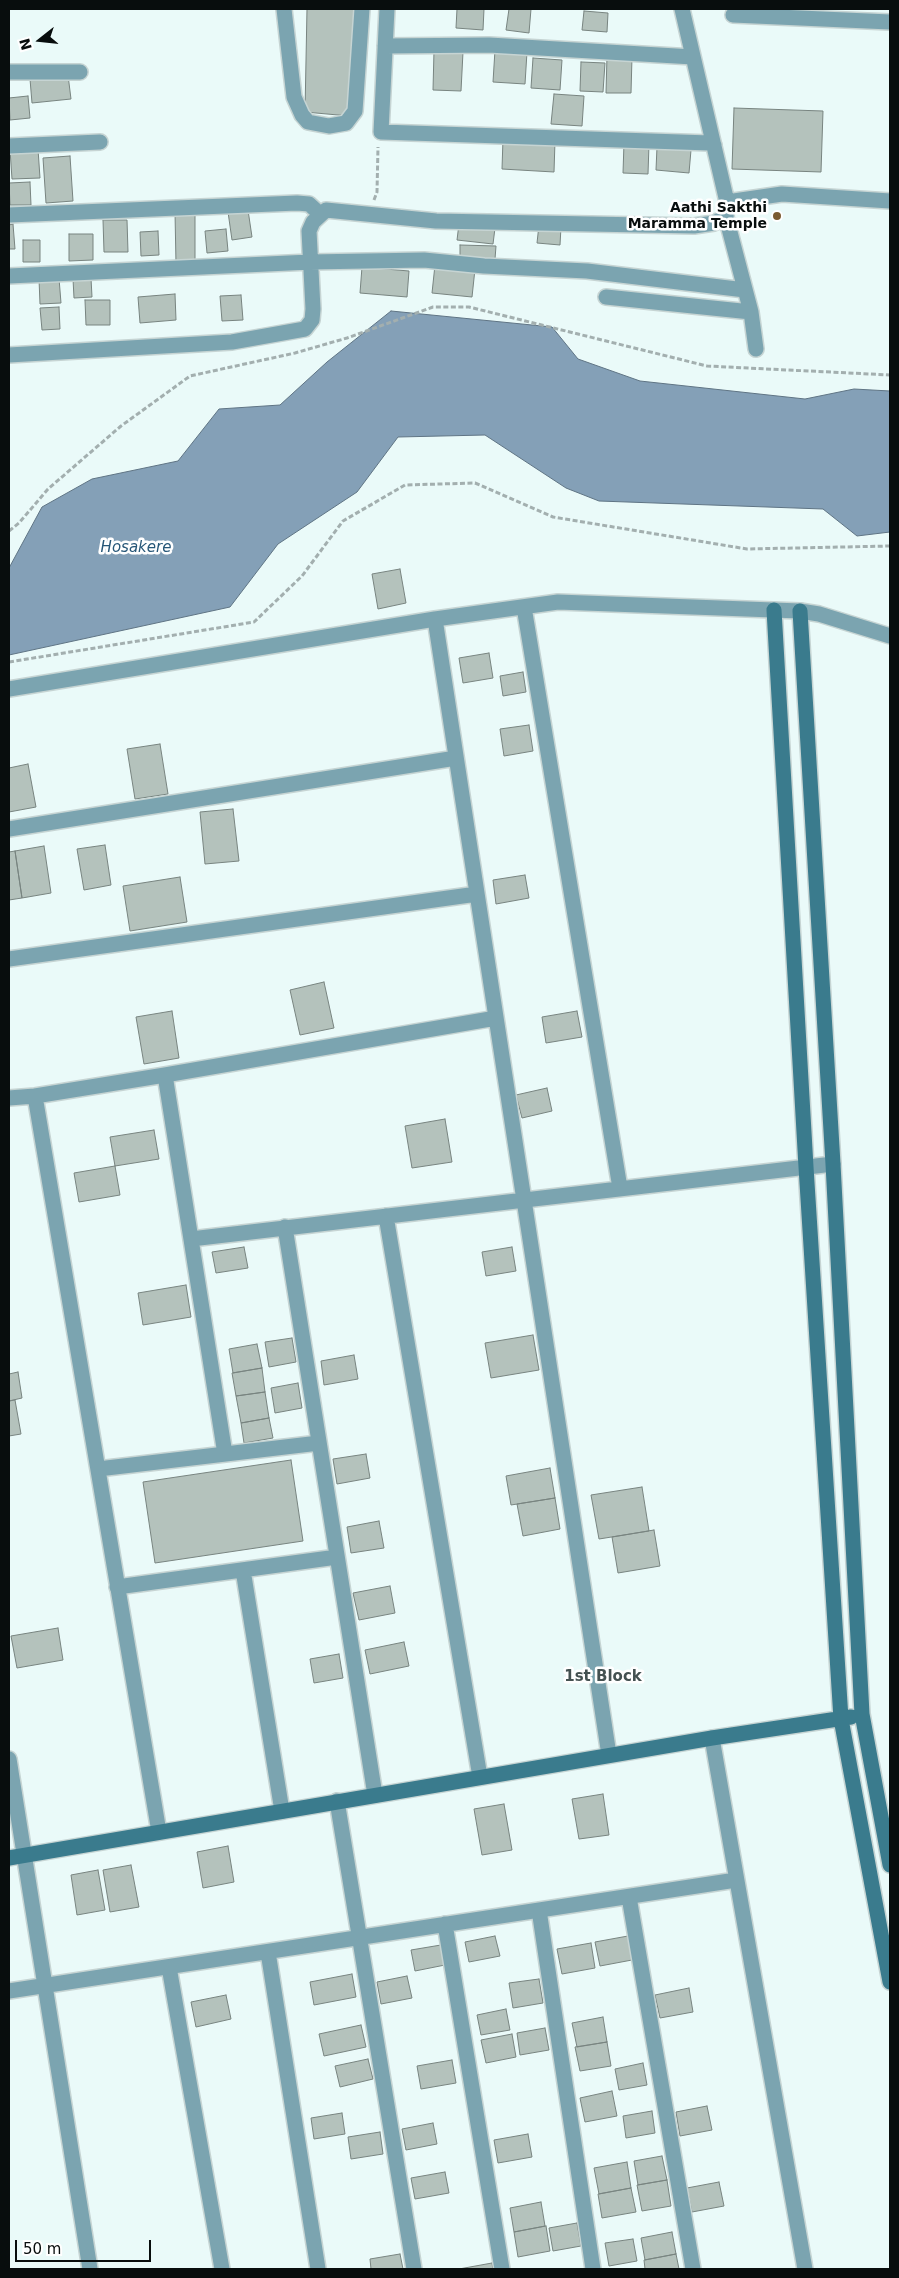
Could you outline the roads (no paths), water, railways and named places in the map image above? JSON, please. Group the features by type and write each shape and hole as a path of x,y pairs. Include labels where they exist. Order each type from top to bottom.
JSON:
{"street":[{"path":"284,9 294,97 302,115 308,122 329,126 346,123 355,111 362,9"},
{"path":"387,9 381,132 710,143 714,146"},
{"path":"682,9 751,312 756,349"},
{"path":"734,15 890,22"},
{"path":"385,46 489,45 693,56"},
{"path":"9,72 80,72"},
{"path":"9,146 100,142"},
{"path":"9,355 232,342 305,329 312,320 313,309 309,231 320,214 326,210 436,221 694,226 714,223 727,210 782,194 890,202"},
{"path":"9,215 297,203 309,204 320,214"},
{"path":"9,276 310,262 424,260 484,266 587,271 745,290"},
{"path":"606,297 751,312"},
{"path":"9,689 435,619 558,602 800,611 819,614 890,636"},
{"path":"524,607 620,1188"},
{"path":"774,610 806,1167 841,1719 890,1982"},
{"path":"800,611 833,1164 862,1714 890,1865"},
{"path":"435,619 610,1755"},
{"path":"9,830 456,758"},
{"path":"9,959 477,894"},
{"path":"9,1098 35,1096 165,1075 496,1018"},
{"path":"165,1075 225,1454"},
{"path":"35,1096 159,1832"},
{"path":"191,1239 833,1164"},
{"path":"386,1216 480,1777"},
{"path":"285,1228 375,1795"},
{"path":"98,1469 319,1443"},
{"path":"117,1587 337,1557"},
{"path":"243,1570 282,1811"},
{"path":"16,1856 862,1714"},
{"path":"712,1738 805,2269"},
{"path":"9,1760 16,1856 44,1986 90,2269"},
{"path":"337,1802 414,2269"},
{"path":"9,1991 736,1880"},
{"path":"629,1897 692,2269"},
{"path":"539,1910 593,2269"},
{"path":"445,1924 502,2269"},
{"path":"268,1952 318,2269"},
{"path":"169,1967 222,2269"}],"water":[{"name":"Hosakere","path":"391,311 552,327 578,359 640,381 805,399 854,389 890,391 890,532 857,536 823,509 599,501 566,488 485,435 398,437 357,492 278,544 230,607 9,655 9,568 42,507 92,479 178,461 219,409 280,405 327,362"}],"place":[{"name":"Aathi Sakthi Maramma Temple","path":"777,216"}],"district":[{"name":"1st Block","path":"603,1677"}]}
